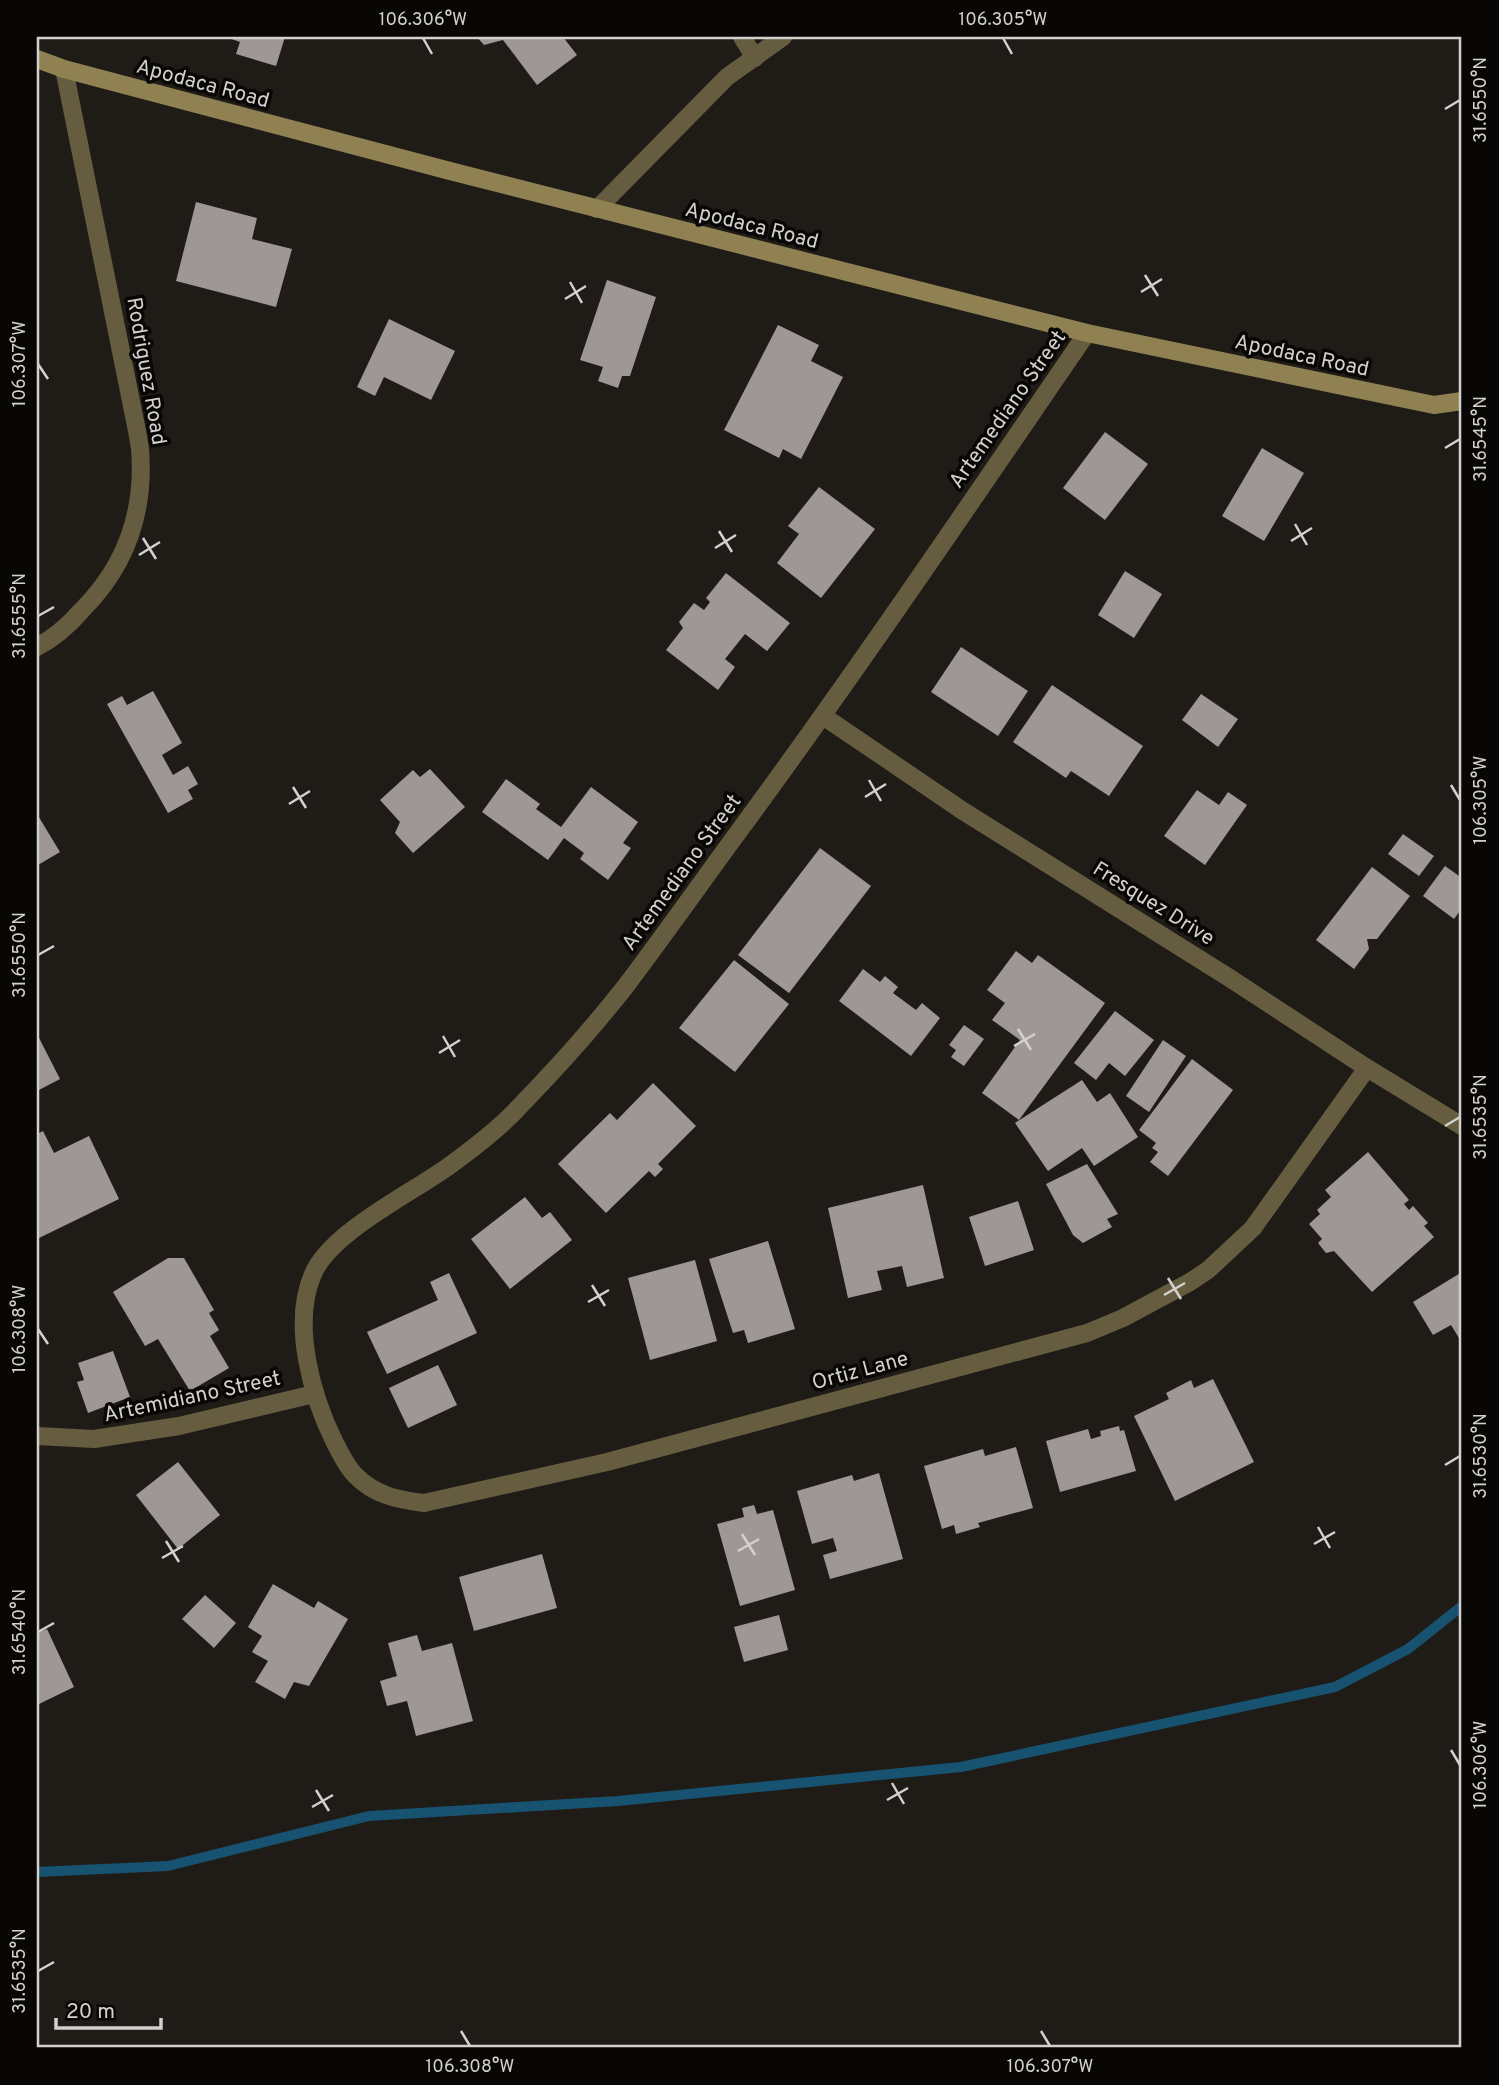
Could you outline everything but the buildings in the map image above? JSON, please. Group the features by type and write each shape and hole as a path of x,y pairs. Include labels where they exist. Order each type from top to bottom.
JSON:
{"street":[{"path":"742,37 755,58"},
{"path":"597,209 727,77 783,37"},
{"name":"Apodaca Road","path":"37,59 64,69 597,209 1087,333 1434,405 1462,401"},
{"name":"Rodriguez Road","path":"37,648 67,626 101,592 112,575 133,528 140,481 139,448 131,401 64,69"},
{"name":"Artemediano Street","path":"314,1394 304,1332 307,1290 316,1268 331,1250 361,1224 449,1166 515,1112 623,989 823,716 1087,333"},
{"name":"Fresquez Drive","path":"823,716 963,811 1462,1126"},
{"name":"Ortiz Lane","path":"314,1394 346,1465 357,1477 373,1490 398,1500 424,1503 607,1462 1087,1333 1123,1318 1190,1282 1208,1270 1253,1228 1367,1068"},
{"name":"Artemidiano Street","path":"37,1436 94,1439 167,1428 314,1394"}],"waterway":[{"path":"37,1872 168,1866 369,1816 618,1801 961,1767 1335,1687 1408,1649 1462,1606"}]}
